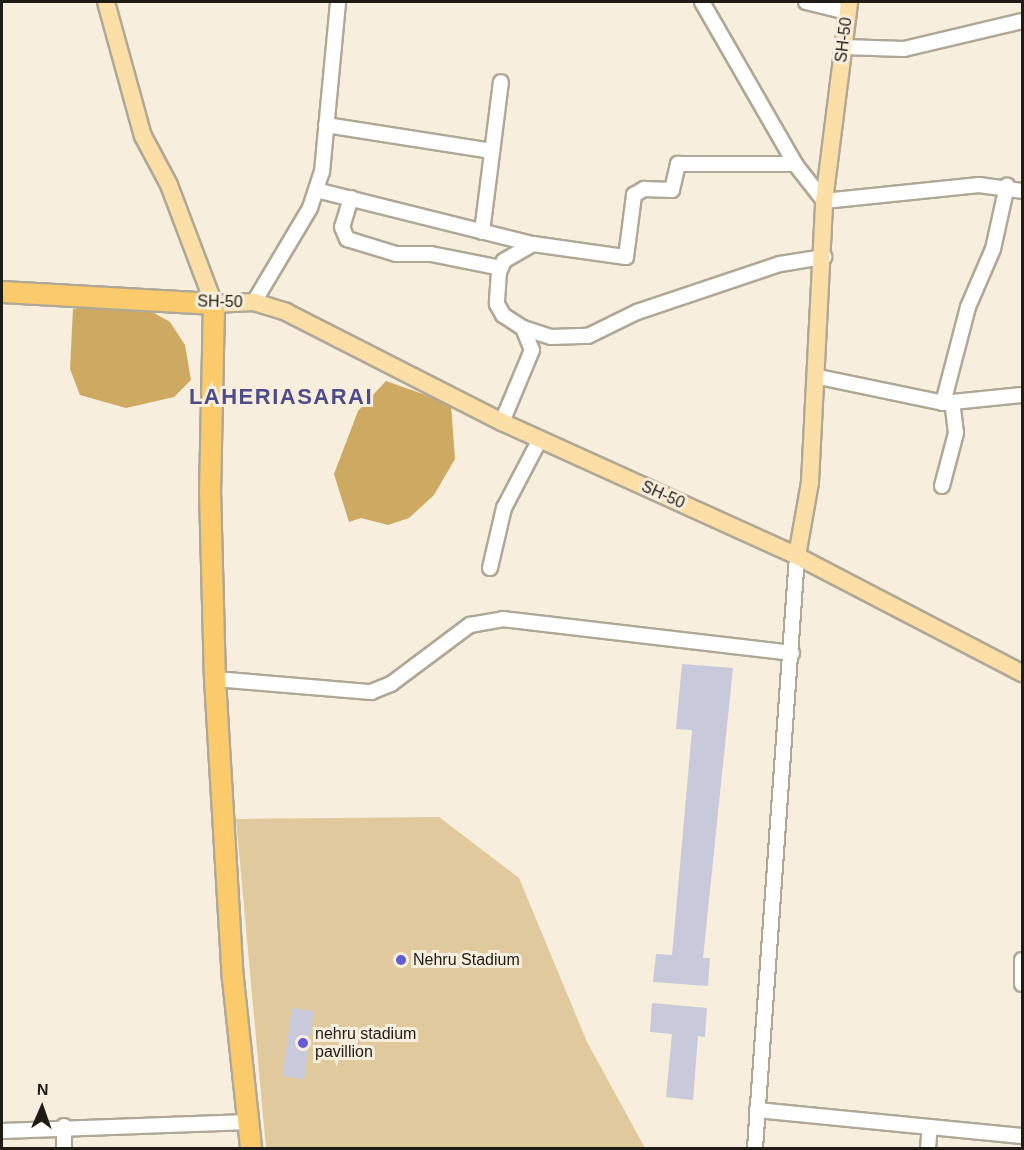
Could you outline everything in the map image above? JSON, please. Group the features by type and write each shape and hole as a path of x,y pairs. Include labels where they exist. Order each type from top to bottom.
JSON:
{"highway":[{"name":"SH-50","path":"2,292 214,304"},
{"path":"214,304 210,490 215,678 233,979 251,1149"}],"main road":[{"path":"106,2 143,136 174,195 214,304"},
{"name":"SH-50","path":"214,304 254,302 312,324 502,422 797,556 819,377 824,201 848,7"},
{"path":"797,556 1023,673"}],"street":[{"path":"254,302 316,190 326,125 338,2"},
{"path":"702,2 795,164 824,201 1007,186 1023,191"},
{"path":"806,2 848,7"},
{"path":"843,47 904,49 1023,21"},
{"path":"482,232 501,82"},
{"path":"326,125 492,152"},
{"path":"316,190 533,244 626,257 634,195 644,189 672,190 678,164 795,164"},
{"path":"942,486 956,433 948,402 968,308 993,249 1007,186"},
{"path":"351,198 342,227 347,239 396,254 431,254 501,268"},
{"path":"533,244 501,268 497,304 503,315 523,328 551,337 588,336 637,312 780,264 824,257"},
{"path":"502,422 530,361 523,328"},
{"path":"819,377 948,402 1023,395"},
{"path":"490,568 504,508 540,439"},
{"path":"755,1149 792,653 797,556"},
{"path":"215,678 371,692 391,684 470,625 503,619 792,653"},
{"path":"1023,960 1023,984"},
{"path":"757,1110 1023,1136"},
{"path":"2,1131 64,1126 249,1122"},
{"path":"64,1126 64,1149"},
{"path":"928,1149 930,1127"}],"shaded area":[{"path":"113,303 147,309 170,322 185,345 191,380 174,397 126,408 80,395 70,369 73,309"},
{"path":"386,381 451,404 455,459 434,495 409,518 388,525 361,518 349,522 334,474 358,411"},
{"name":"Nehru Stadium","path":"439,817 519,878 587,1042 645,1148 266,1148 236,819"}],"building":[{"path":"682,664 733,668 703,958 710,958 708,986 653,982 656,954 672,955 692,730 676,729"},
{"path":"652,1003 707,1008 705,1037 698,1036 693,1100 666,1097 672,1034 650,1032"},
{"name":"nehru stadium pavillion","path":"292,1008 314,1011 304,1079 282,1076"}],"place":[{"name":"Nehru Stadium","path":"401,960"},
{"name":"nehru stadium pavillion","path":"303,1043"}],"district":[{"name":"LAHERIASARAI","path":"281,397"}]}
